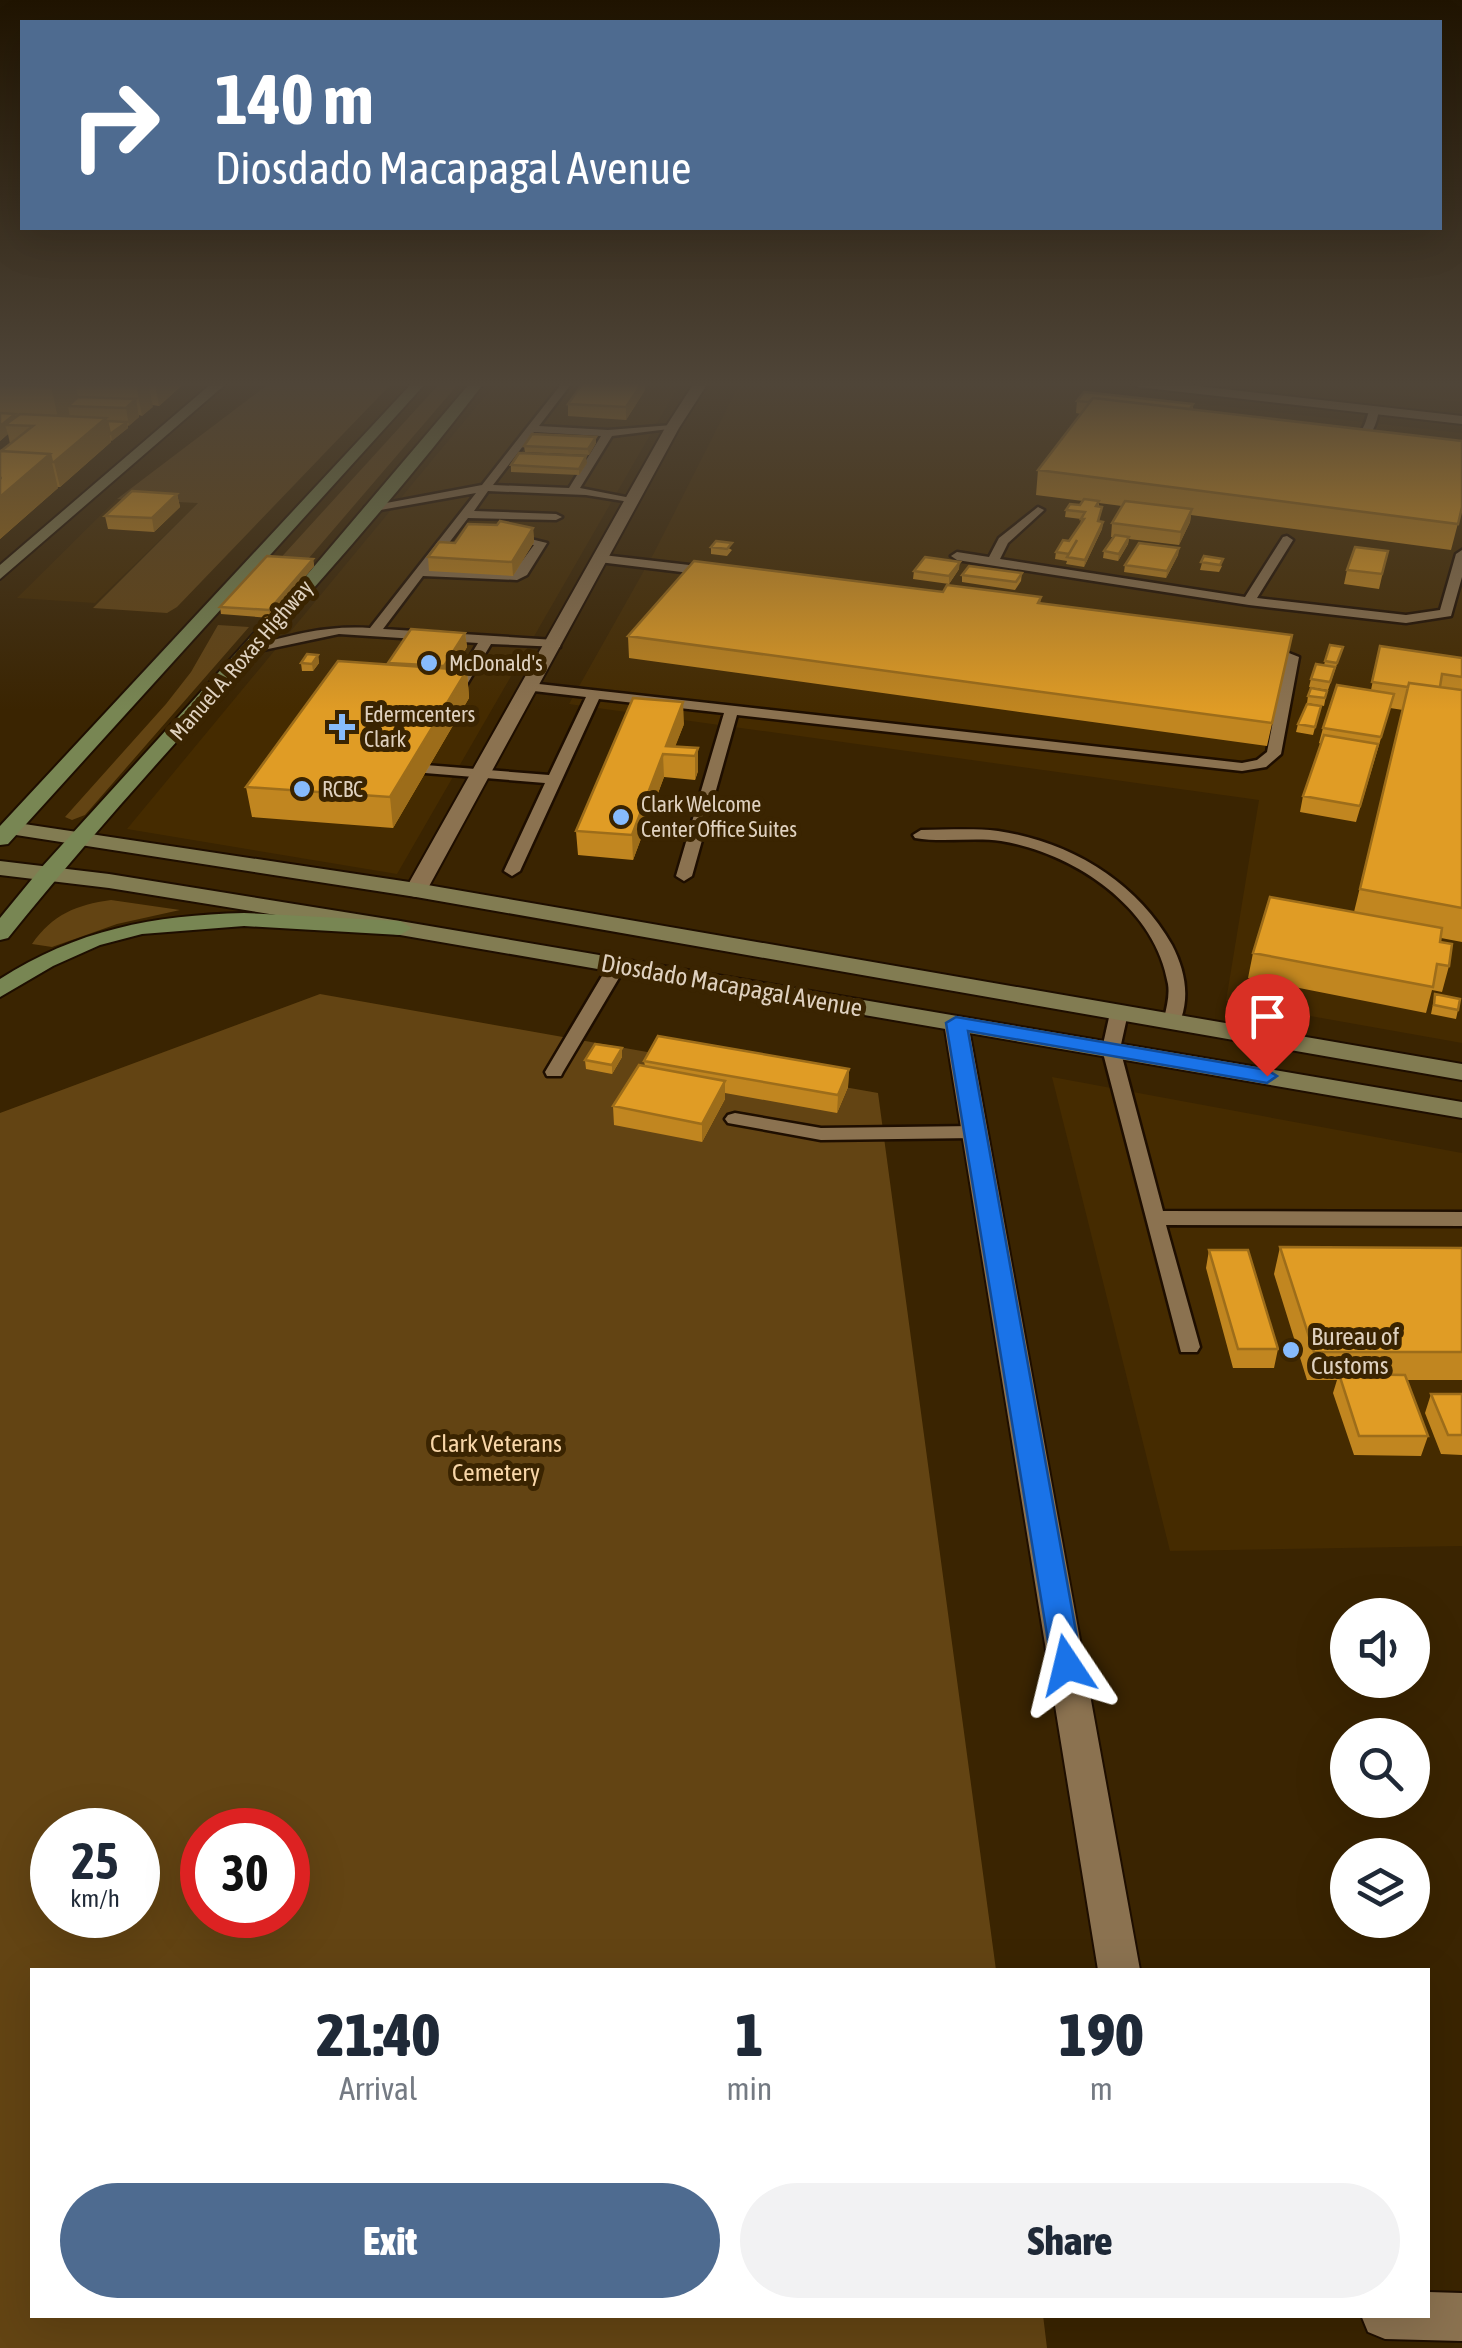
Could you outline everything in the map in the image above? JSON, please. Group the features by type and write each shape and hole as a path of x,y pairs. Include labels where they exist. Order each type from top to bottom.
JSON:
{"main road":[{"path":"3,568 91,493"},
{"path":"5,834 318,493"},
{"name":"Manuel A. Roxas Highway","path":"0,932 384,493"},
{"name":"Diosdado Macapagal Avenue","path":"5,834 81,837 416,890 1462,1072"},
{"name":"Diosdado Macapagal Avenue","path":"0,868 400,928 1462,1110"},
{"path":"0,990 61,950 157,924 234,917 400,928"}],"street":[{"path":"416,890 637,493"},
{"path":"956,1023 1119,1968"},
{"path":"1430,2316 1462,2317"}],"lane":[{"path":"370,509 460,493"},
{"path":"376,630 482,493"},
{"path":"577,493 632,501"},
{"path":"993,561 1003,542 1038,510"},
{"path":"466,514 556,517"},
{"path":"450,534 470,535"},
{"path":"418,572 516,576 523,572 541,543 490,536"},
{"path":"1249,601 1286,540"},
{"path":"956,556 1249,601 1429,618 1446,613 1462,554"},
{"path":"602,559 735,574"},
{"path":"249,651 317,632 376,630 555,644"},
{"path":"456,691 487,640"},
{"path":"530,687 1242,767 1260,764 1274,754 1292,656 1285,651 1250,646"},
{"path":"512,871 595,693"},
{"path":"684,876 732,709"},
{"path":"413,768 557,780"},
{"path":"921,835 999,836 1062,853 1140,907 1160,936 1178,986 1172,1022"},
{"path":"554,1072 617,966"},
{"path":"1119,1013 1111,1049 1189,1347"},
{"path":"735,1119 822,1134 975,1132"},
{"path":"1154,1218 1462,1219"}],"shaded area":[{"path":"405,493 617,493 397,874 127,829"},
{"path":"685,493 1462,493 1462,1043 1226,1001 1259,800 569,704"},
{"path":"117,499 199,502 95,603 17,598"},
{"name":"Bureau of Customs","path":"1052,1077 1462,1153 1462,1546 1170,1551"}],"green space":[{"path":"125,493 287,493 167,613 93,608 198,503 117,499"},
{"path":"340,493 365,493 303,565 276,563"},
{"path":"218,625 249,627 85,815 72,820 65,817 166,704 191,672"},
{"path":"111,900 180,910 117,924 52,947 32,944 48,925 66,913"},
{"name":"Clark Veterans Cemetery","path":"320,994 878,1093 996,1968 30,1968 30,2318 1043,2318 1047,2348 0,2348 0,1113"}],"building":[{"path":"130,493 177,494 152,518 105,516"},
{"path":"1214,493 1462,493 1458,524"},
{"path":"1084,499 1099,501 1096,506 1102,507 1098,521 1103,522 1085,560 1067,557 1069,554 1056,552 1063,540 1069,541 1085,512 1066,510 1070,504 1080,505"},
{"path":"1125,501 1192,509 1181,532 1112,523"},
{"path":"500,521 533,528 512,562 428,557 439,542 455,543 468,524 497,525"},
{"path":"1115,535 1129,537 1119,554 1104,551"},
{"path":"716,541 732,543 727,549 711,547"},
{"path":"1139,543 1179,548 1167,571 1125,565"},
{"path":"1355,547 1388,551 1382,574 1347,570"},
{"path":"267,556 313,559 269,610 220,607"},
{"path":"1204,556 1223,559 1220,565 1201,562"},
{"path":"925,557 960,562 949,576 914,571"},
{"path":"694,561 943,592 947,585 1041,597 1038,603 1292,635 1272,723 628,636"},
{"path":"969,566 1022,573 1016,582 962,575"},
{"path":"411,629 465,633 444,666 388,663"},
{"path":"1330,645 1343,647 1337,663 1325,661"},
{"path":"1380,646 1462,658 1462,677 1442,674 1440,687 1372,682"},
{"path":"307,654 318,655 312,664 301,663"},
{"path":"338,661 467,670 390,797 246,787"},
{"path":"1316,664 1335,667 1330,682 1311,679"},
{"path":"1409,683 1462,690 1462,908 1360,889"},
{"path":"1337,685 1394,694 1381,737 1323,728"},
{"path":"1311,688 1327,691 1325,698 1308,696"},
{"name":"Clark Welcome Center Office Suites","path":"633,698 683,702 666,746 698,748 695,756 663,754 632,835 576,831"},
{"path":"1307,704 1321,706 1315,727 1298,724"},
{"path":"1324,735 1378,744 1360,806 1303,796"},
{"path":"1270,897 1442,928 1440,942 1452,944 1449,966 1437,964 1433,987 1253,953"},
{"path":"1435,994 1460,999 1458,1010 1434,1005"},
{"path":"658,1036 849,1069 838,1095 644,1061"},
{"path":"595,1044 622,1048 612,1065 585,1060"},
{"path":"639,1065 725,1081 702,1124 613,1106"},
{"path":"1280,1247 1462,1248 1462,1352 1314,1352"},
{"path":"1209,1250 1248,1250 1278,1349 1238,1349"},
{"path":"1339,1374 1405,1375 1428,1436 1359,1436"},
{"path":"1431,1394 1462,1394 1462,1435 1448,1435"}],"place":[{"name":"McDonald's","path":"429,663"},
{"name":"Edermcenters Clark","path":"342,727"},
{"name":"RCBC","path":"302,789"},
{"name":"Clark Welcome Center Office Suites","path":"621,817"},
{"name":"Bureau of Customs","path":"1291,1350"}],"route":[{"path":"1067,1665 956,1023 1267,1076"}]}
